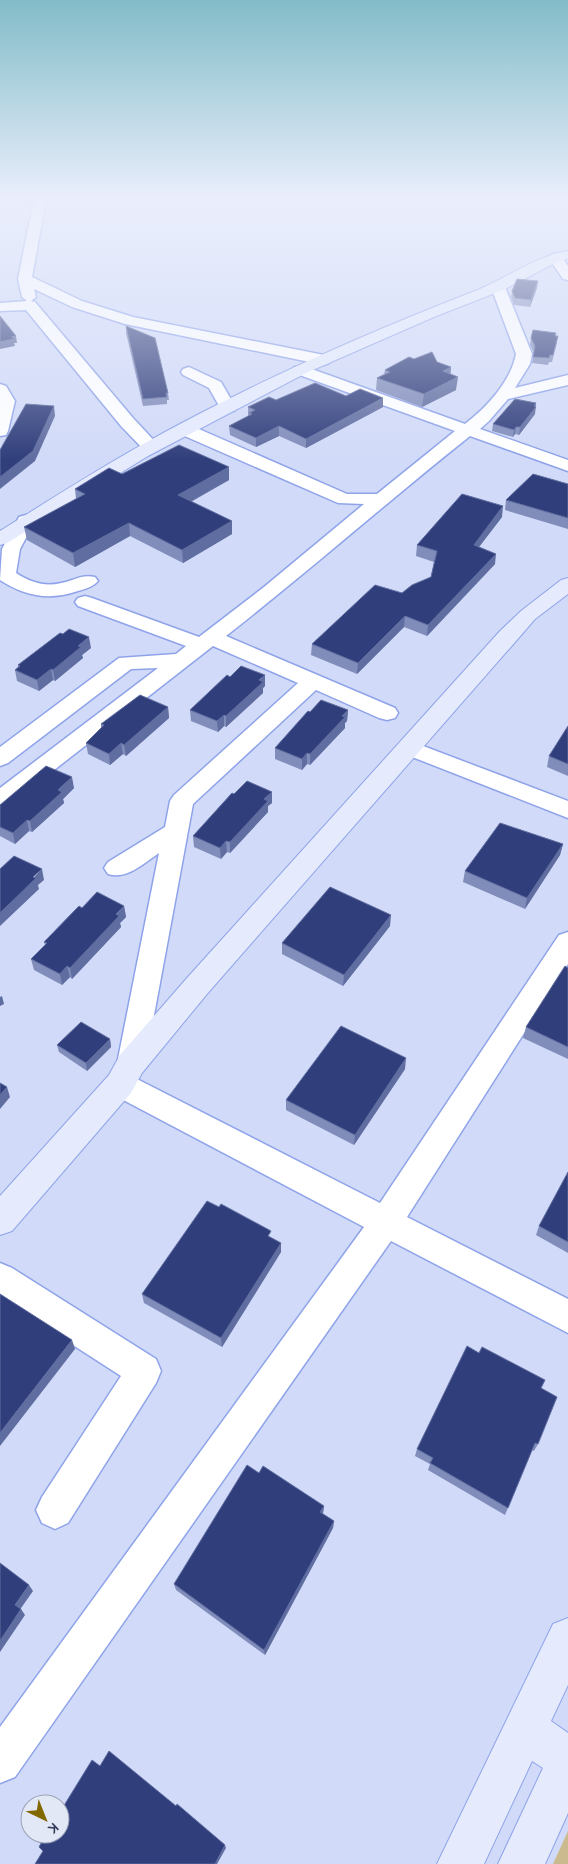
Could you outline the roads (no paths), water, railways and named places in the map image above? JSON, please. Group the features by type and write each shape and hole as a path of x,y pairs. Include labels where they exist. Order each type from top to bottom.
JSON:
{"street":[{"path":"26,286 30,305 127,422 151,447"},
{"path":"40,286 77,304 130,321 324,360"},
{"path":"0,538 151,447 300,370 429,314 498,287 524,354 522,364 502,396 483,418 294,573 0,800"},
{"path":"0,307 30,305"},
{"path":"300,370 468,430 564,459"},
{"path":"189,372 216,385 228,408"},
{"path":"502,396 568,380"},
{"path":"0,389 7,401 0,431"},
{"path":"186,430 344,499 382,499"},
{"path":"26,521 11,549 6,575 10,594 23,605 47,609 94,600 313,681 387,713"},
{"path":"6,575 23,587 45,592 64,590 88,581"},
{"path":"0,1220 126,1074 197,986 515,629 528,615 568,584"},
{"path":"0,758 126,663 183,660"},
{"path":"126,1074 182,801 313,681"},
{"path":"410,748 568,810"},
{"path":"117,868 177,831"},
{"path":"0,1762 386,1222 568,942"},
{"path":"126,1074 386,1222 568,1317"},
{"path":"0,1279 144,1370 55,1510"},
{"path":"460,1864 568,1640"},
{"path":"526,1730 568,1759"},
{"path":"521,1864 568,1764"}]}
